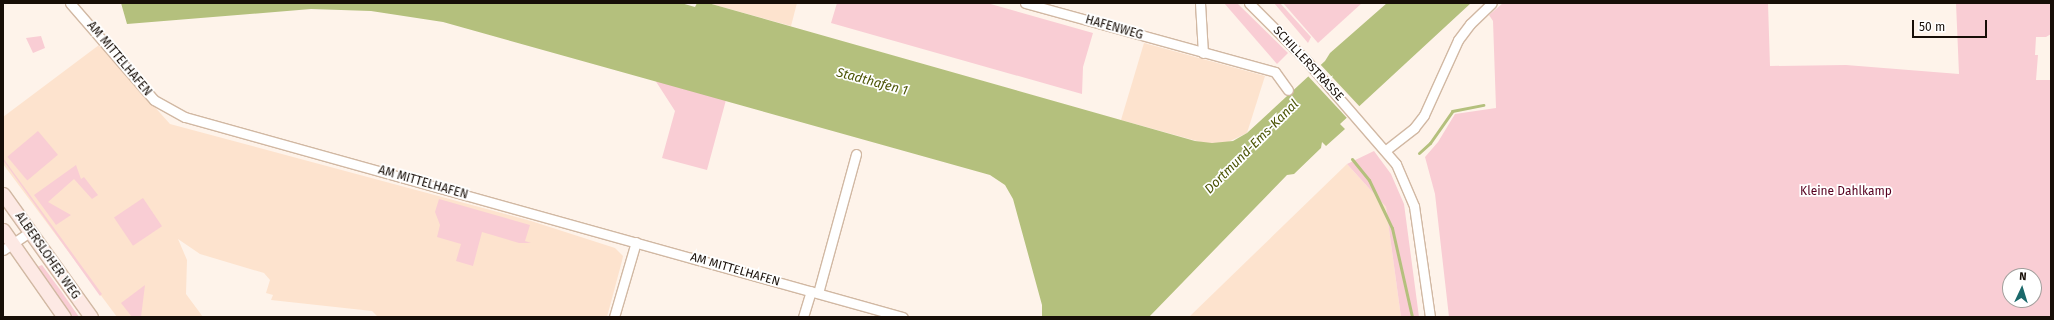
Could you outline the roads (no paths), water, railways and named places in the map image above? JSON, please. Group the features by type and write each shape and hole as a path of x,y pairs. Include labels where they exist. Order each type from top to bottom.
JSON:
{"main road":[{"name":"ALBERSLOHER WEG","path":"3,194 91,317"},
{"name":"ALBERSLOHER WEG","path":"3,230 8,247 64,317"}],"street":[{"name":"AM MITTELHAFEN","path":"70,3 154,100 185,117 903,317"},
{"name":"HAFENWEG","path":"1025,3 1275,72 1288,90"},
{"path":"1200,3 1202,53"},
{"name":"SCHILLERSTRASSE","path":"1249,3 1305,59 1366,126 1386,150 1404,180 1414,206 1430,317"},
{"path":"1386,150 1414,128 1424,115 1458,40 1470,24 1492,3"},
{"path":"803,317 814,292 856,154"},
{"path":"8,247 30,232"},
{"path":"614,317 636,242"}],"water":[{"path":"121,3 681,3 695,7 697,3 708,3 1195,141 1212,143 1233,141 1247,133 1325,61 1330,53 1387,3 1471,3 1340,124 1345,129 1326,146 1322,142 1321,148 1294,174 1287,175 1149,317 1042,317 1042,305 1013,199 1005,185 990,175 443,22 371,11 311,9 127,24"}],"waterway":[{"path":"1419,153 1430,143 1452,111 1483,105"},
{"path":"1352,159 1369,180 1392,228 1412,317"}],"water label":[{"name":"Stadthafen 1","path":"872,82"},
{"name":"Dortmund-Ems-Kanal","path":"1252,147"}],"park label":[{"name":"Kleine Dahlkamp","path":"1846,192"}]}
